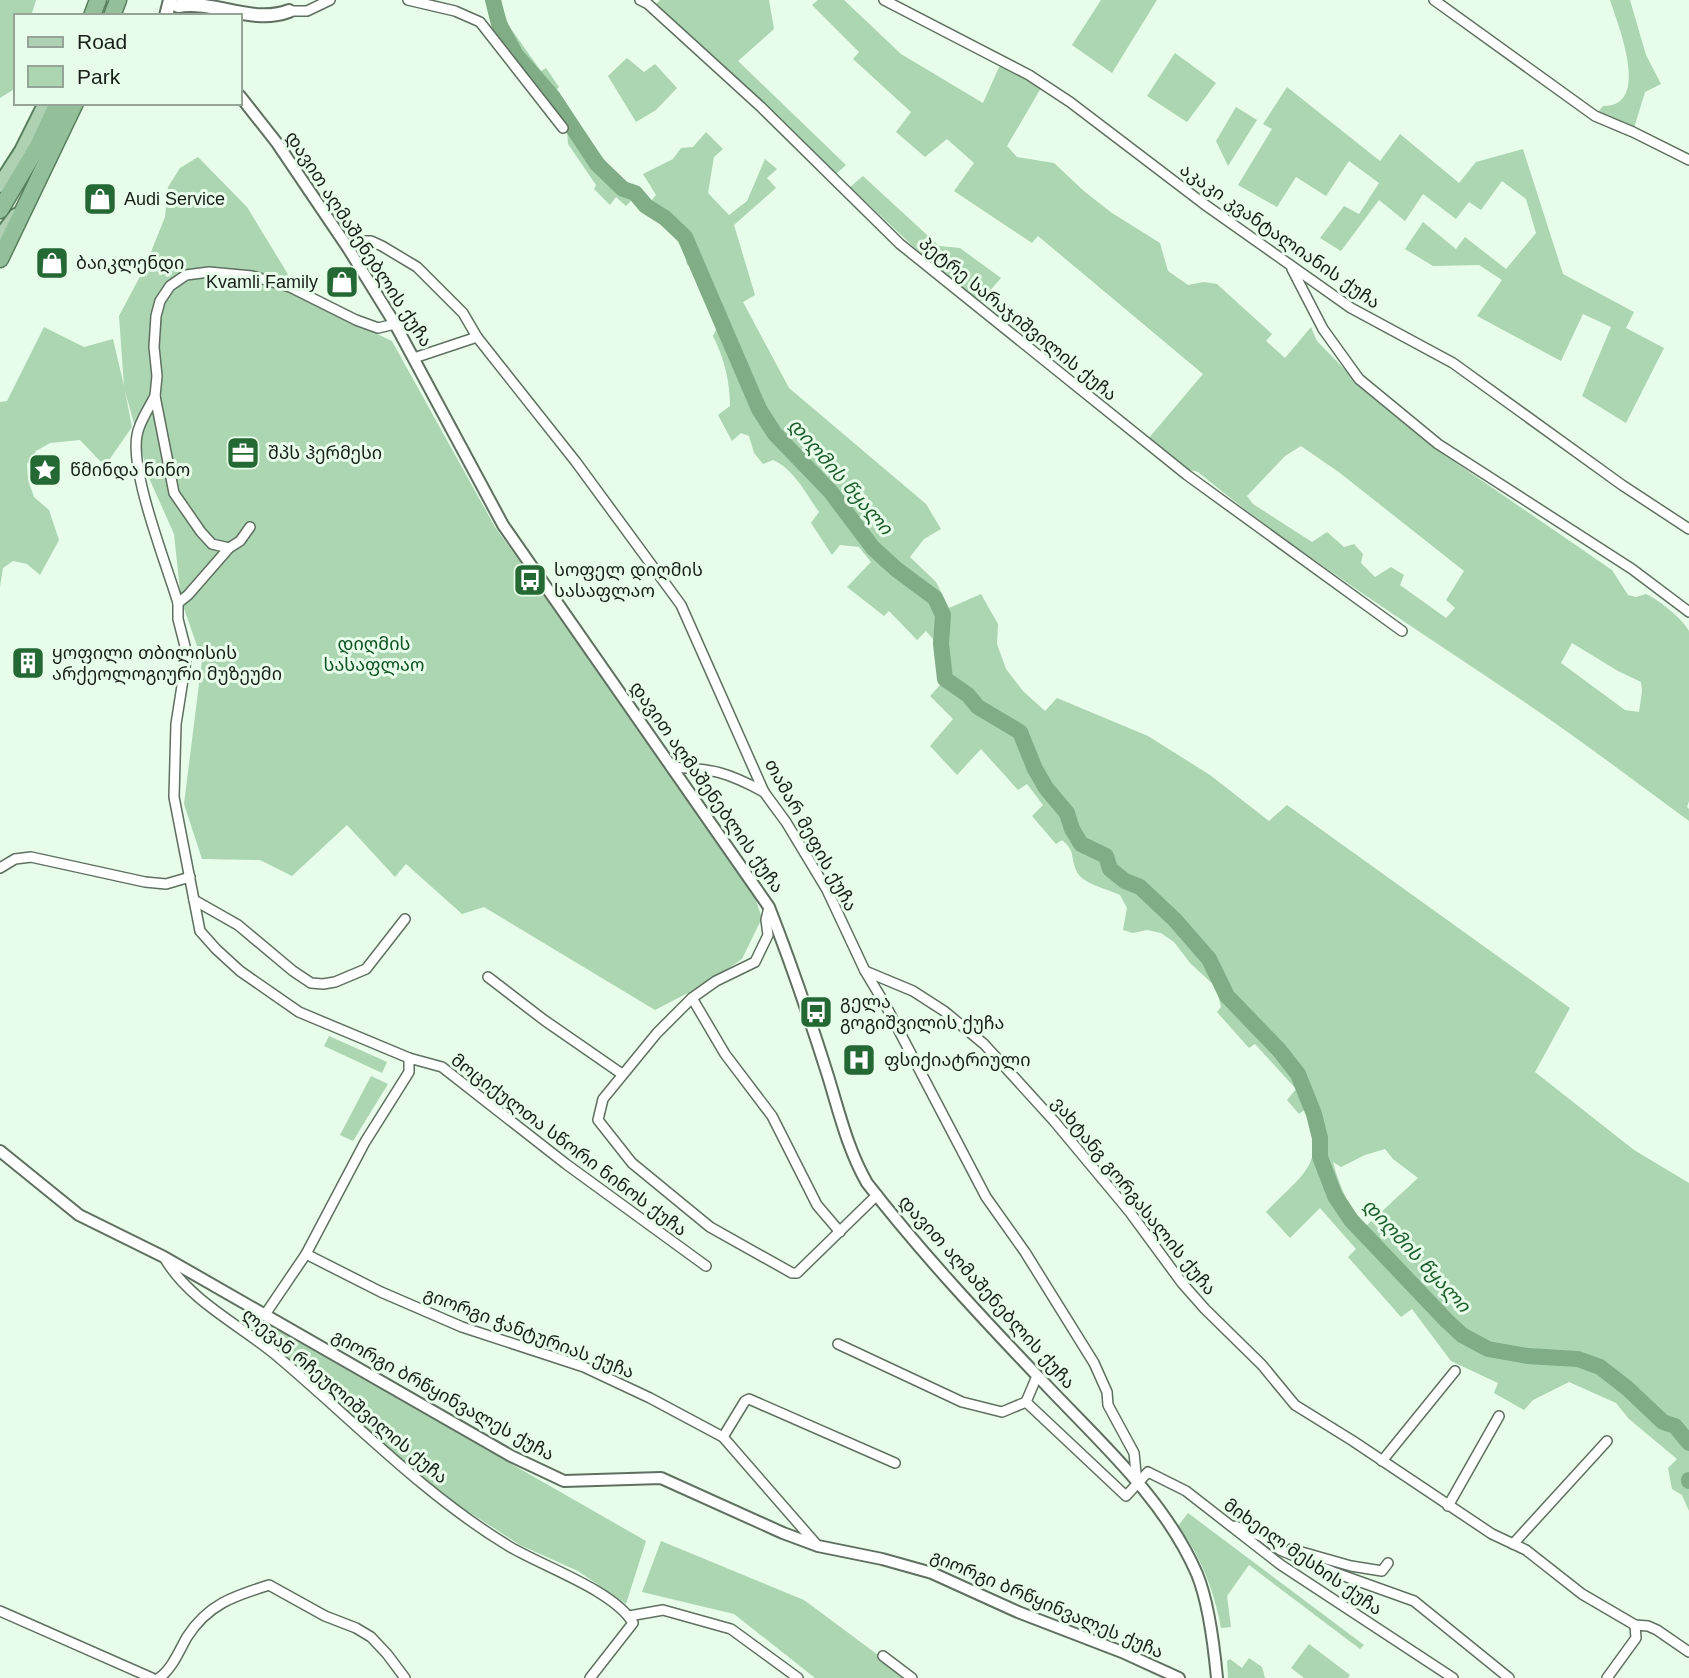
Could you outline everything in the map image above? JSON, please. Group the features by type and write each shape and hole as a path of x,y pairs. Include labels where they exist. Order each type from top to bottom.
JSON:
{"highway":[{"path":"0,210 38,146 57,105"},
{"path":"0,259 74,105"}],"main road":[{"path":"175,6 193,5 255,16 289,11"},
{"path":"0,185 22,151 45,105"},
{"path":"0,237 26,204"}],"street":[{"path":"289,11 307,11 330,0"},
{"path":"408,0 455,11 480,22 563,128"},
{"name":"პეტრე სარაჯიშვილის ქუჩა","path":"640,0 648,4 761,107 900,244 1187,475 1402,631"},
{"path":"1434,0 1595,116 1689,160"},
{"name":"აკაკი კვანტალიანის ქუჩა","path":"887,1 1029,75 1070,102 1203,204 1351,308 1453,363 1622,485 1689,529"},
{"name":"დავით აღმაშენებლის ქუჩა","path":"242,99 277,143 348,248 395,324 503,525 769,907 796,976 859,1169 877,1195 955,1288 1160,1510 1197,1575 1214,1639 1217,1678"},
{"name":"თამარ მეფის ქუჩა","path":"348,248 359,240 371,241 417,267 463,313 477,337 576,462 681,605 764,792 786,822 827,890 865,971 986,1197 1025,1252 1094,1363 1107,1392 1108,1405 1134,1453 1137,1483"},
{"path":"1291,265 1322,329 1359,379 1438,444 1632,569 1689,612"},
{"name":"მოციქულთა სწორი ნინოს ქუჩა","path":"229,548 212,544 174,493 155,396 157,376 154,346 160,301 170,286 186,275 209,272 252,276 290,288 378,328 395,324"},
{"path":"414,358 477,337"},
{"name":"მოციქულთა სწორი ნინოს ქუჩა","path":"155,396 137,436 138,461 142,488 178,603 178,619 187,654 176,723 174,797 200,931 216,949 268,992 318,1022 409,1058 442,1067 526,1133 706,1266"},
{"path":"178,603 229,548 240,541 250,527"},
{"path":"671,767 713,769 736,776 764,792"},
{"path":"0,868 15,859 31,857 145,882 166,884 190,877"},
{"path":"194,900 238,926 311,983 335,982 366,969 405,919"},
{"path":"769,907 766,920 768,935 755,962 716,981 692,998 657,1033 603,1099 598,1120 632,1163 710,1227 796,1273 877,1195"},
{"name":"ვახტანგ გორგასალის ქუჩა","path":"865,971 913,990 984,1044 1054,1121 1129,1211 1182,1283 1262,1365 1295,1405 1448,1506 1525,1550 1582,1594 1635,1625 1648,1626 1689,1652"},
{"path":"488,977 622,1074"},
{"path":"692,998 725,1054 772,1116 817,1205 840,1232"},
{"path":"264,1316 306,1254 365,1142 409,1072 409,1058"},
{"name":"გიორგი ბრწყინვალეს ქუჩა","path":"0,1151 79,1215 164,1257 511,1456 564,1481 661,1478 818,1546 932,1573 1018,1612 1122,1652 1179,1678"},
{"name":"გიორგი ჭანტურიას ქუჩა","path":"306,1254 381,1292 462,1327 584,1367 723,1437 818,1546"},
{"name":"ლევან რჩეულიშვილის ქუჩა","path":"164,1257 177,1279 193,1294 276,1355 414,1478 507,1545 601,1594 629,1616"},
{"path":"838,1344 962,1402 1002,1412 1026,1402 1037,1376"},
{"path":"1382,1461 1455,1371"},
{"path":"723,1437 747,1399 895,1463"},
{"path":"1026,1402 1126,1496 1137,1483"},
{"path":"1448,1506 1499,1416"},
{"path":"1513,1544 1607,1441"},
{"name":"მიხეილ მესხის ქუჩა","path":"1137,1483 1149,1472 1186,1490 1281,1565 1453,1678"},
{"path":"1223,1521 1292,1550 1350,1566 1382,1571 1388,1563"},
{"path":"1261,1536 1290,1554 1414,1601 1509,1678"},
{"path":"159,1678 168,1670 190,1633 204,1616 221,1602 270,1585 325,1616 371,1637 405,1678"},
{"path":"590,1678 633,1623 629,1616 663,1609 731,1629 798,1678"},
{"path":"0,1611 152,1678"},
{"path":"1607,1678 1636,1638 1635,1625"},
{"path":"883,1656 912,1678"}],"green space":[{"path":"0,0 36,0 32,14 14,14 14,89 0,98"},
{"path":"490,0 500,0 509,26 541,71 546,68 559,87 555,91 619,180 651,201 656,195 643,174 673,159 681,148 693,147 706,132 723,149 714,157 708,193 729,215 747,201 765,159 777,169 767,178 776,188 734,225 755,295 743,302 789,388 926,504 941,529 924,539 910,557 936,582 949,608 981,594 998,624 997,644 1006,669 1023,691 1045,711 1057,698 1148,736 1210,775 1269,821 1287,805 1570,1008 1535,1072 1634,1150 1689,1183 1689,1511 1682,1495 1672,1489 1668,1468 1677,1459 1629,1419 1616,1403 1569,1382 1533,1400 1524,1410 1494,1393 1498,1383 1451,1361 1412,1309 1401,1317 1348,1257 1356,1249 1320,1208 1290,1238 1266,1212 1301,1177 1312,1156 1314,1143 1307,1108 1299,1114 1287,1100 1296,1089 1255,1044 1249,1048 1217,1012 1221,1007 1216,987 1190,963 1174,942 1161,933 1147,930 1133,933 1123,930 1127,908 1120,895 1079,875 1069,848 1062,840 1056,844 1032,816 1043,805 1027,784 1018,790 981,749 957,775 930,746 953,719 930,696 942,683 933,639 926,631 917,640 889,611 884,616 847,587 871,562 859,547 840,545 832,555 811,523 819,512 793,475 773,460 763,464 754,453 749,436 741,433 732,441 718,415 730,406 726,370 713,336 717,328 694,271 686,263 689,255 683,244 671,229 632,200 626,206 616,197 610,205 594,189 596,185 568,144 567,130 495,36 499,34","holes":["1385,1149 1393,1159 1418,1178 1366,1226 1345,1196 1333,1162 1341,1167"]},
{"path":"660,0 769,0 774,29 738,61 846,165 836,174 656,4"},
{"path":"818,0 844,0 901,54 983,103 1000,65 1041,88 1007,146 1017,157 1054,163 1112,213 1160,243 1168,271 1188,285 1204,282 1217,284 1272,334 1266,341 1285,358 1311,327 1317,341 1354,379 1430,445 1612,570 1628,595 1636,597 1646,594 1676,616 1689,631 1689,821 1542,714 1316,561 1198,472 1190,470 1148,439 1203,374 1038,236 1032,243 954,191 974,163 947,139 925,157 896,132 911,112 853,59 859,52 812,5","holes":["1301,446 1340,473 1464,571 1446,600 1455,608 1446,618 1400,585 1404,575 1391,567 1375,577 1361,563 1363,554 1354,544 1344,547 1327,532 1312,542 1253,504 1247,496 1285,456","1572,643 1641,682 1639,712 1625,710 1561,663"]},
{"path":"1101,0 1157,0 1112,73 1072,45"},
{"path":"1610,0 1630,0 1646,55 1661,84 1645,92 1634,128 1598,112 1603,106 1618,103 1626,93 1629,79 1624,45"},
{"path":"1175,53 1216,83 1187,122 1147,96"},
{"path":"627,58 644,72 655,64 677,88 656,110 636,122 608,76"},
{"path":"1287,87 1380,161 1400,134 1459,183 1476,162 1523,149 1563,274 1634,312 1626,328 1664,348 1626,423 1582,396 1611,327 1583,314 1561,361 1477,316 1502,280 1479,265 1433,266 1405,249 1423,222 1456,249 1465,237 1506,269 1536,233 1526,199 1502,181 1481,210 1469,202 1456,219 1423,194 1405,221 1379,200 1341,251 1320,238 1344,206 1359,214 1379,183 1349,161 1326,196 1296,177 1277,207 1238,185 1272,129 1263,124"},
{"path":"1236,107 1257,120 1228,166 1216,141"},
{"name":"დიღმის სასაფლაო","path":"198,157 247,207 303,299 392,341 495,527 696,807 754,895 762,918 742,959 707,983 655,1010 484,907 462,914 406,864 395,877 347,825 292,876 260,860 202,859 184,804 202,660 181,600 174,534 149,478 125,391 132,427 107,463 100,461 80,440 50,443 36,451 27,464 28,480 34,497 49,510 59,540 40,575 27,564 13,561 3,568 0,587 0,402 7,401 44,327 84,347 113,339 124,386 119,316 145,267 165,217 168,187 180,168"},
{"path":"863,176 939,246 960,248 1001,278 981,301 948,279 850,187"},
{"path":"329,1036 387,1062 382,1073 324,1046"},
{"path":"371,1076 388,1084 353,1141 340,1135"},
{"path":"256,1318 646,1541 626,1604 578,1571 520,1545 447,1498 389,1454 346,1410 251,1327"},
{"path":"1188,1513 1364,1645 1360,1649 1249,1565 1227,1596 1231,1627 1221,1628 1206,1574 1178,1526"},
{"path":"661,1541 804,1600 909,1678 815,1678 734,1614 642,1592"},
{"path":"1309,1644 1350,1675 1348,1678 1304,1678 1291,1668"},
{"path":"1249,1658 1262,1667 1265,1678 1228,1678 1227,1661 1230,1659 1242,1668"}],"waterway":[{"name":"დიღმის წყალი","path":"493,0 499,24 516,55 552,96 597,164 623,189 635,193 646,206 665,218 685,237 759,409 775,434 830,491 873,548 935,598 943,615 941,644 945,679 968,695 978,707 1020,732 1035,769 1046,788 1067,813 1081,844 1106,856 1110,869 1125,881 1140,887 1175,920 1209,959 1227,996 1279,1050 1298,1074 1314,1114 1320,1138 1320,1157 1335,1196 1351,1220 1462,1335 1488,1349 1527,1356 1578,1359 1600,1367 1663,1422 1675,1426 1689,1443"}],"place":[{"name":"Audi Service","path":"100,199"},
{"name":"ბაიკლენდი","path":"52,263"},
{"name":"Kvamli Family","path":"342,282"},
{"name":"შპს ჰერმესი","path":"243,453"},
{"name":"წმინდა ნინო","path":"45,470"},
{"name":"სოფელ დიღმის სასაფლაო","path":"530,580"},
{"name":"ყოფილი თბილისის არქეოლოგიური მუზეუმი","path":"28,663"},
{"name":"გელა გოგიშვილის ქუჩა","path":"816,1012"},
{"name":"ფსიქიატრიული","path":"859,1060"}]}
